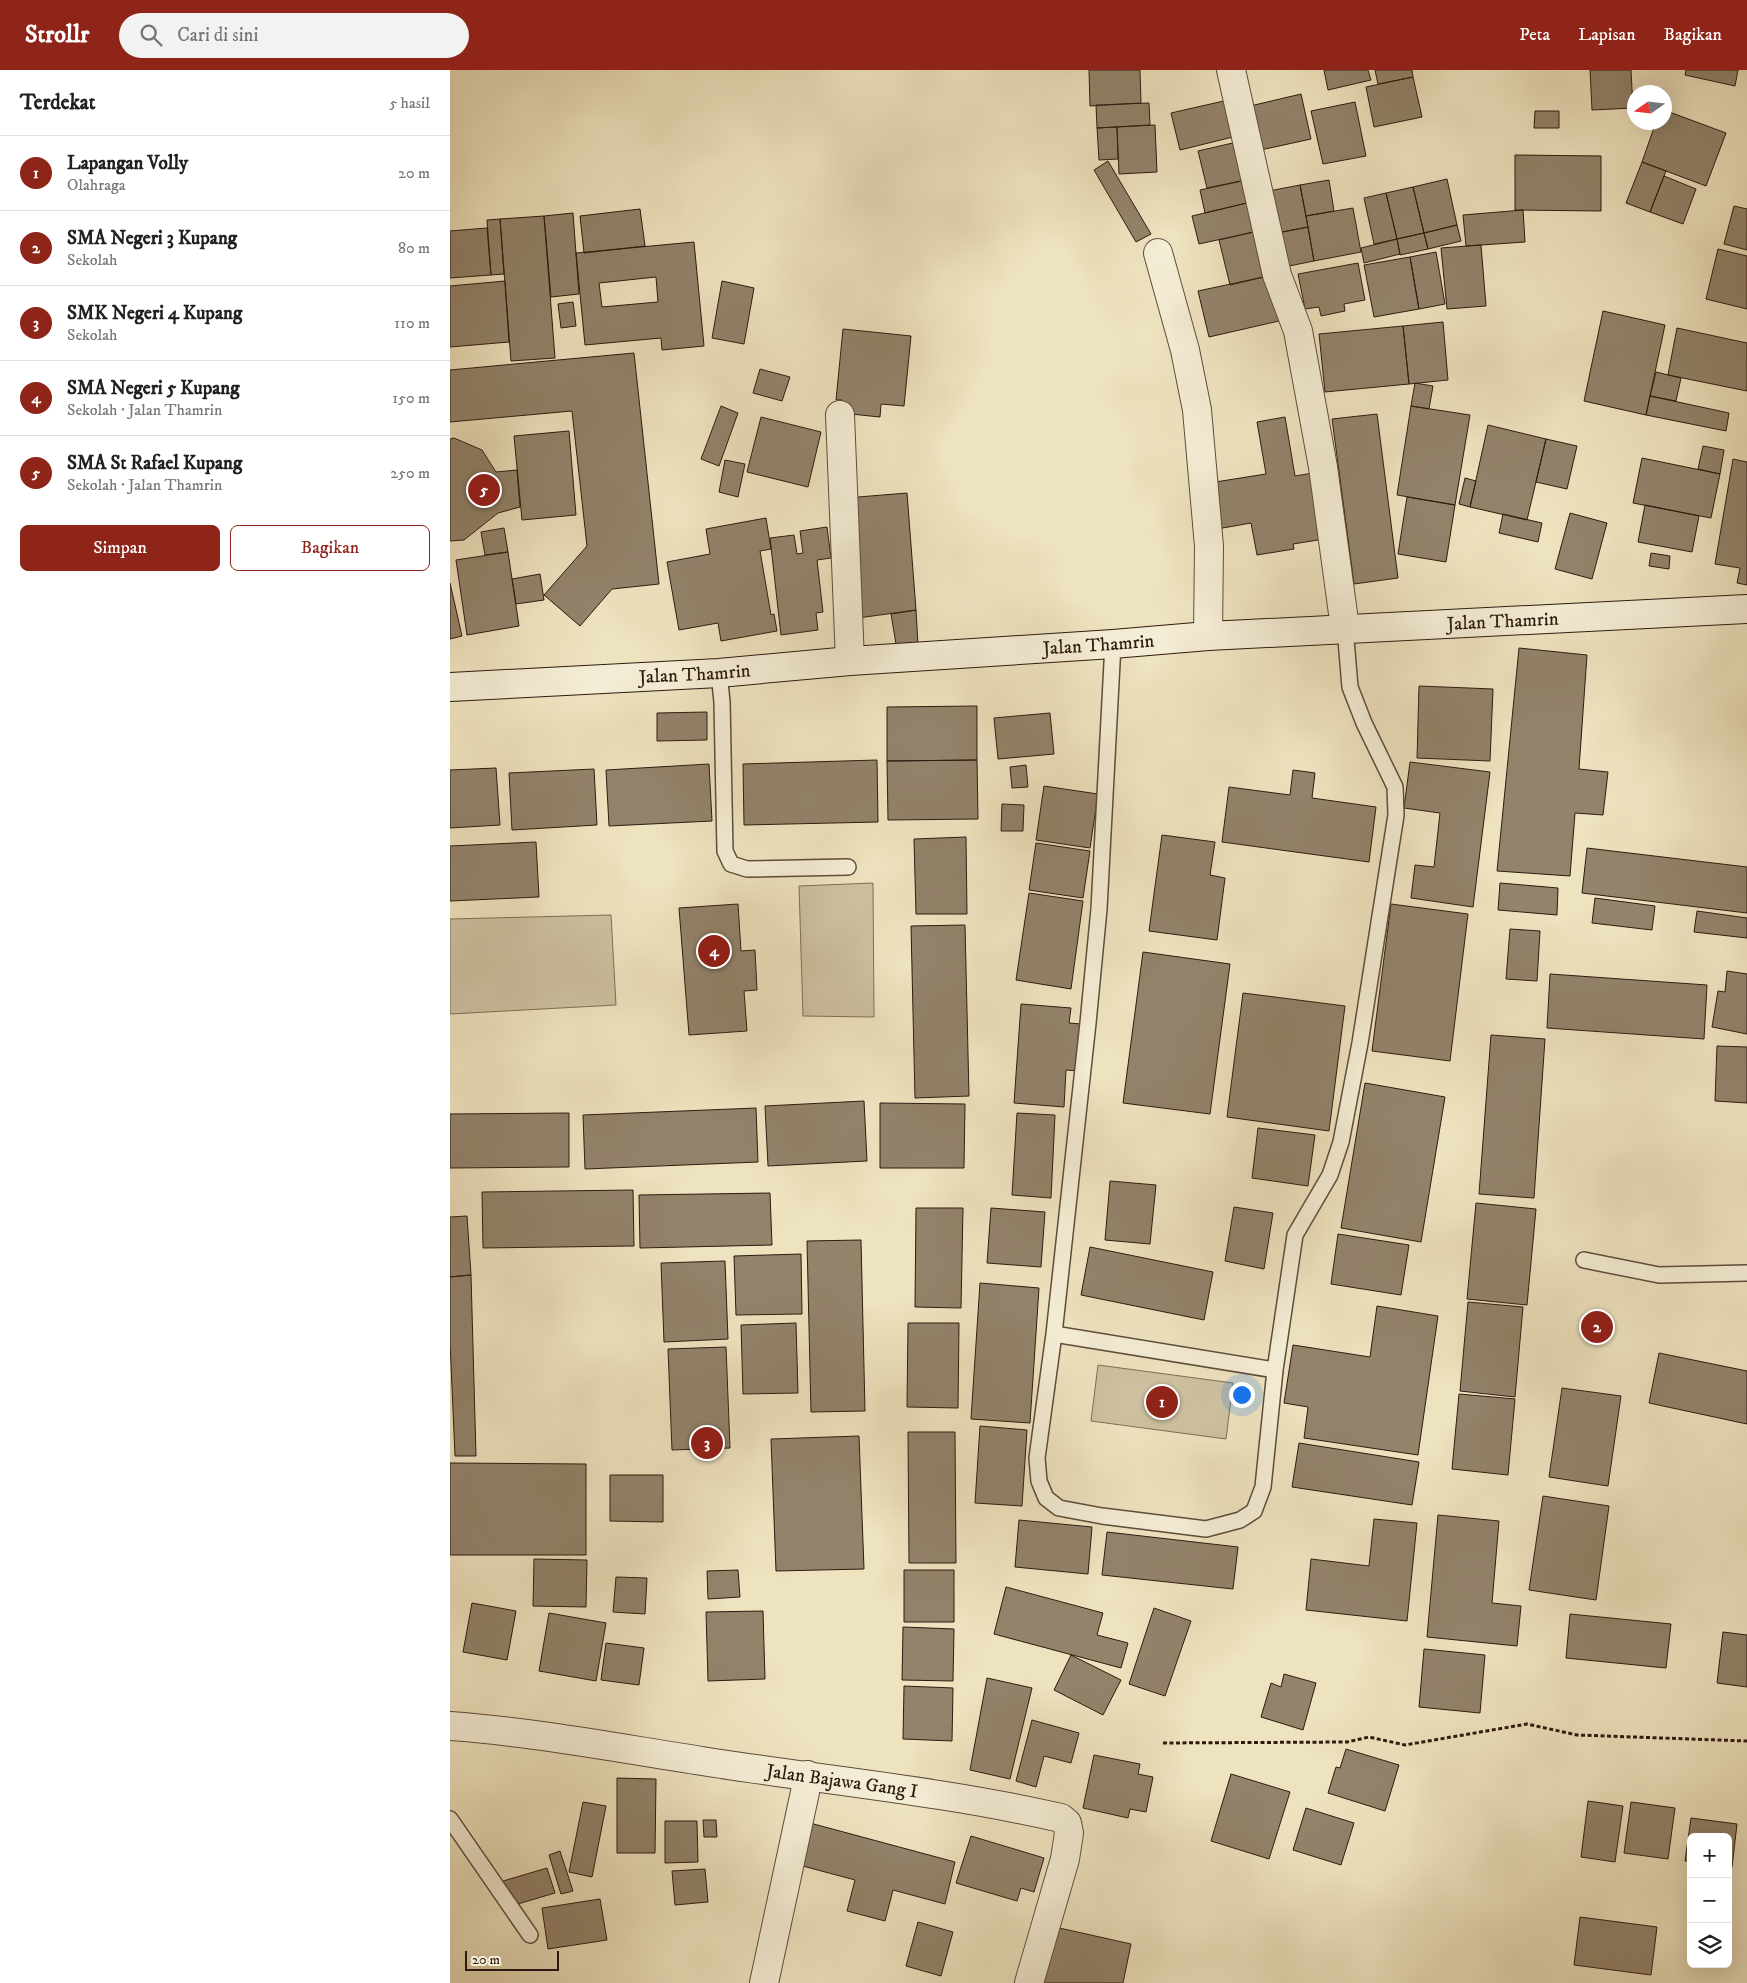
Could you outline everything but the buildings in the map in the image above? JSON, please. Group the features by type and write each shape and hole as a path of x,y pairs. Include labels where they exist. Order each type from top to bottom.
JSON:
{"street":[{"path":"1232,70 1277,275 1298,332 1323,468 1345,628"},
{"path":"1158,253 1185,350 1197,410 1209,546 1208,636"},
{"path":"840,415 850,661"},
{"name":"Jalan Thamrin","path":"450,687 719,673 850,661 1208,636 1747,609"},
{"name":"Jalan Bajawa Gang I","path":"455,1734 637,1749 702,1761 1010,1806 1061,1818 1067,1823 1069,1833 1066,1859 1029,1983"},
{"path":"764,1983 807,1775"}],"lane":[{"path":"1113,644 1098,909 1088,1022 1054,1334 1037,1458 1039,1481 1046,1498 1059,1508 1102,1516 1206,1528 1240,1520 1254,1511 1263,1487 1275,1370 1294,1235 1330,1175 1341,1142 1360,1043 1396,815 1395,787 1364,722 1350,687 1345,628"},
{"path":"719,673 722,702 725,852 731,864 747,869 848,867"},
{"path":"1584,1260 1659,1275 1747,1273"},
{"path":"1054,1334 1275,1370"},
{"path":"450,1819 530,1935"}],"path":[{"path":"1164,1743 1347,1742 1369,1737 1405,1745 1527,1724 1577,1735 1747,1741"}],"shaded area":[{"path":"873,883 874,1017 803,1016 799,886"},
{"path":"611,915 616,1005 450,1014 450,919"},
{"path":"1098,1365 1233,1383 1226,1439 1091,1421"}],"place":[{"name":"SMA St Rafael Kupang","path":"484,490"},
{"name":"SMA Negeri 5 Kupang","path":"714,951"},
{"name":"SMA Negeri 3 Kupang","path":"1597,1327"},
{"name":"Lapangan Volly","path":"1162,1402"},
{"name":"SMK Negeri 4 Kupang","path":"707,1443"}]}
